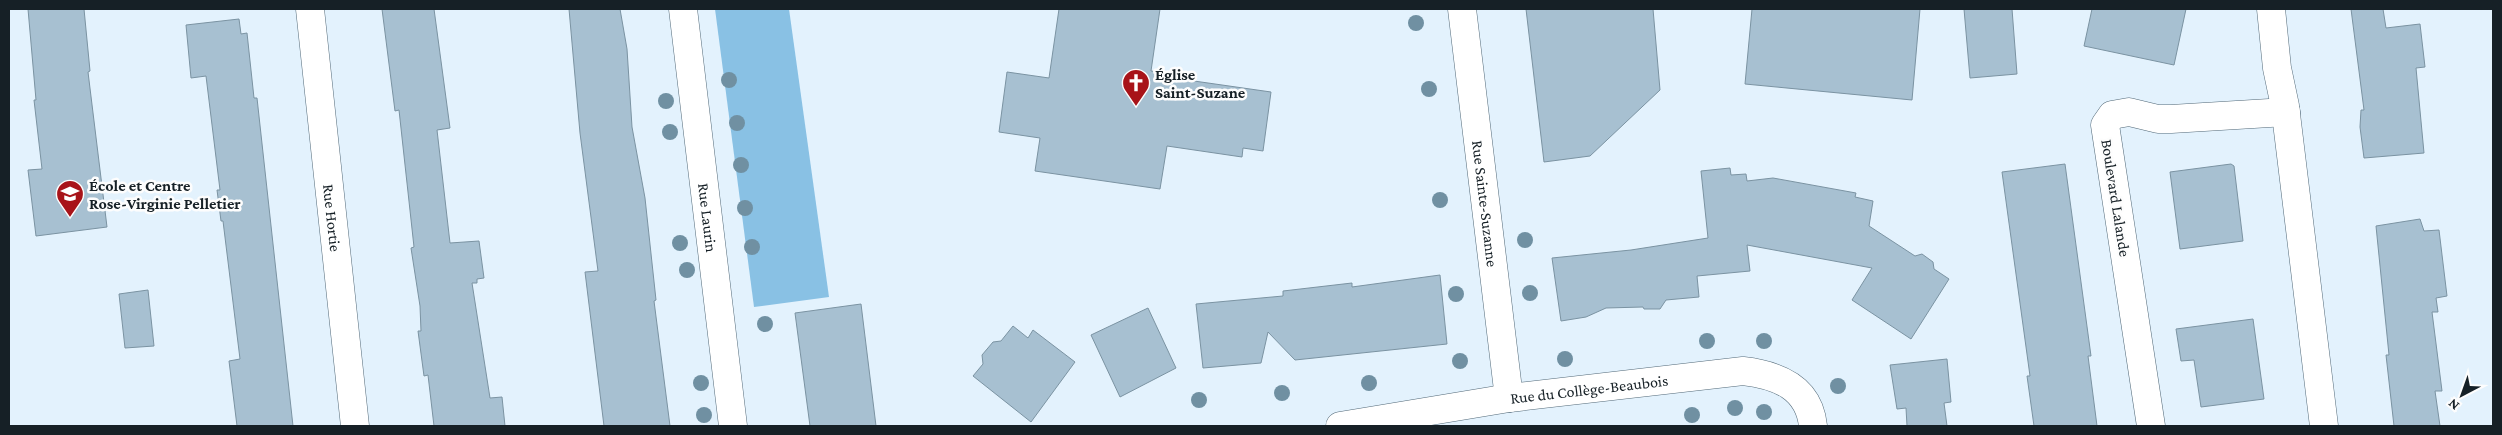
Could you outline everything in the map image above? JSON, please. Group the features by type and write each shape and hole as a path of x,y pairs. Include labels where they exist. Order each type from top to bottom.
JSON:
{"street":[{"name":"Rue Hortie","path":"310,9 355,426"},
{"name":"Rue Laurin","path":"683,9 733,426"},
{"name":"Rue Sainte-Suzanne","path":"1462,9 1509,398"},
{"path":"2271,9 2277,68 2286,112 2324,426"},
{"name":"Boulevard Lalande","path":"2151,426 2105,125 2112,115 2129,112 2158,119 2286,112"},
{"name":"Rue du Collège-Beaubois","path":"1340,426 1509,398 1743,371 1770,374 1796,389 1812,410 1813,426"}],"shaded area":[{"path":"715,9 789,9 829,297 754,307"}],"building":[{"path":"28,9 84,9 90,71 88,72 107,227 36,236 28,170 42,169 34,100 36,100"},
{"path":"382,9 434,9 450,128 437,130 450,243 479,241 484,278 477,279 477,283 472,283 490,398 502,397 505,426 434,426 428,375 424,376 418,331 421,331 420,306 411,248 414,247 399,110 395,111"},
{"path":"569,9 620,9 627,49 632,127 645,198 656,300 654,301 670,426 604,426 585,272 598,271 580,133"},
{"name":"Église Saint-Suzane","path":"1059,9 1160,9 1151,71 1181,75 1180,79 1271,92 1263,151 1243,148 1242,157 1167,146 1160,189 1035,171 1040,138 999,132 1007,72 1049,78"},
{"path":"1526,9 1653,9 1660,90 1590,156 1544,162"},
{"path":"1752,9 1920,9 1912,100 1745,84"},
{"path":"1964,9 2012,9 2017,74 1970,78"},
{"path":"2092,9 2186,9 2174,65 2084,46"},
{"path":"2351,9 2383,9 2386,28 2420,24 2425,67 2416,68 2424,153 2364,158 2360,127 2361,110 2364,110"},
{"path":"239,19 241,34 247,33 254,98 257,98 293,426 237,426 229,361 240,359 223,221 221,221 217,190 220,190 206,76 191,78 186,25"},
{"path":"2065,164 2091,356 2088,356 2097,426 2034,426 2027,376 2030,376 2002,172"},
{"path":"2231,164 2234,166 2243,241 2180,249 2170,172"},
{"path":"1730,168 1731,175 1746,174 1747,181 1773,178 1856,193 1855,197 1873,201 1869,226 1915,256 1922,254 1933,262 1934,269 1949,279 1911,339 1852,300 1872,268 1747,245 1750,271 1697,276 1699,297 1666,300 1660,309 1644,309 1643,307 1606,308 1586,317 1561,321 1552,258 1631,250 1708,238 1701,171"},
{"path":"2420,219 2424,231 2439,230 2447,296 2436,298 2438,312 2432,312 2442,391 2435,391 2440,426 2394,426 2386,355 2389,355 2376,226"},
{"path":"1440,275 1447,344 1295,360 1268,332 1261,363 1203,368 1196,304 1283,296 1283,291 1352,283 1352,287"},
{"path":"148,290 154,346 125,348 119,294"},
{"path":"861,304 876,426 810,426 795,313"},
{"path":"1148,308 1176,368 1120,397 1091,335"},
{"path":"2253,319 2264,399 2201,407 2194,360 2181,361 2176,329"},
{"path":"1013,326 1028,338 1033,330 1075,362 1031,422 973,376 983,364 982,355 993,342 1001,341"},
{"path":"1947,359 1951,402 1944,403 1947,426 1907,426 1906,408 1897,409 1890,365"}],"place":[{"name":"Église Saint-Suzane","path":"1136,107"},
{"name":"École et Centre Rose-Virginie Pelletier","path":"70,218"}]}
